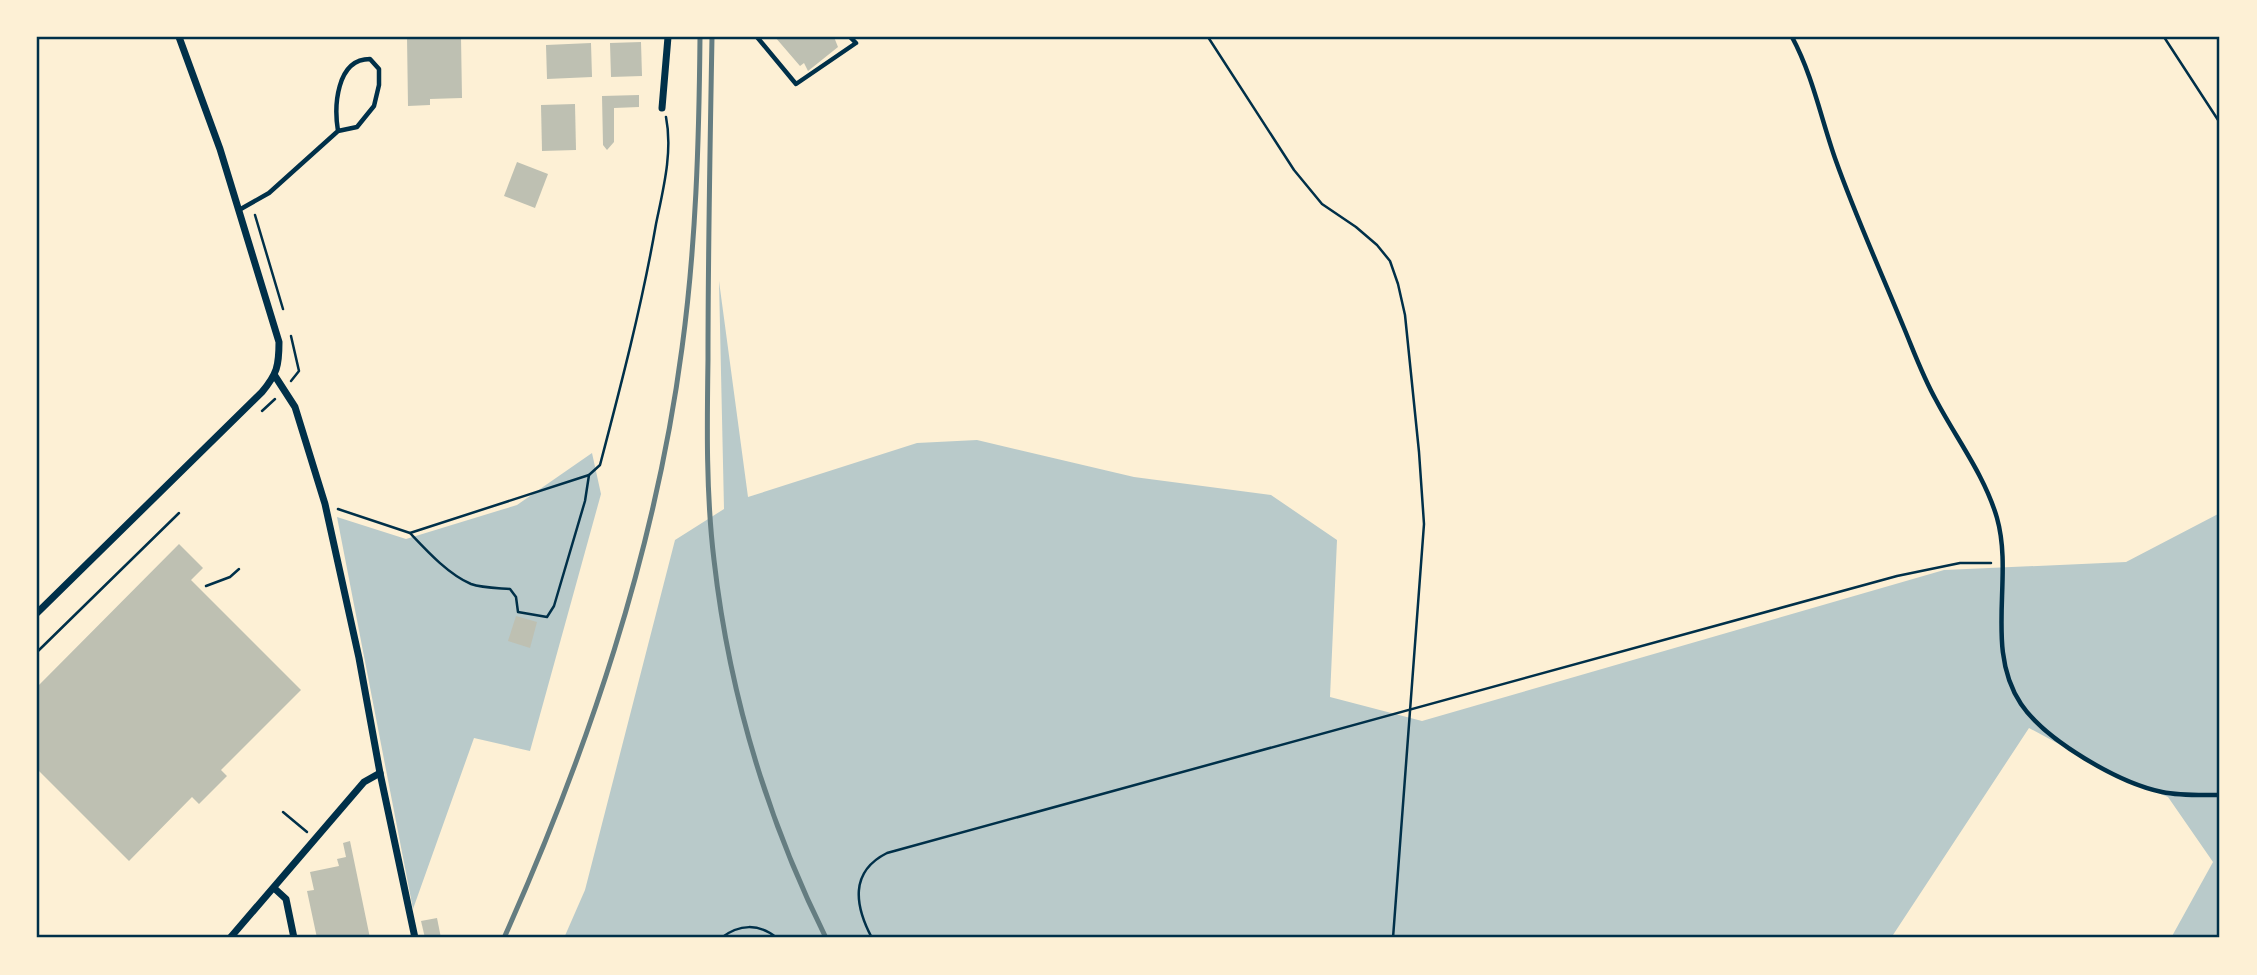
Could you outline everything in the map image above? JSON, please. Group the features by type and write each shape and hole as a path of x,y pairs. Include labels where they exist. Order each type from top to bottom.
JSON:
{"street":[{"path":"37,613 275,376 279,360 279,342 220,149 179,37"},
{"path":"662,107 668,37"},
{"path":"275,376 295,407 325,504 415,938"},
{"path":"230,938 365,782 380,772"},
{"path":"274,888 286,899 294,938"}],"lane":[{"path":"757,37 796,83 856,43 850,37"},
{"path":"1791,37 1810,75 1835,159 1934,397 1992,505 2000,531 2002,625 2006,668 2019,701 2037,724 2070,749 2117,775 2170,794 2220,795"},
{"path":"239,211 269,193 338,131 357,127 374,106 379,85 379,69 370,59 356,62 343,77 335,115 338,131"}],"path":[{"path":"1208,37 1294,170 1322,204 1377,245 1390,261 1405,315 1424,524 1393,938"},
{"path":"2164,37 2220,123"},
{"path":"410,533 589,475 600,465 633,341 664,181 668,143 662,107"},
{"path":"325,504 410,533 425,550 455,574 473,584 510,589 516,597 518,612 547,617 554,606 585,501 589,475"},
{"path":"37,652 179,513"},
{"path":"872,938 860,912 860,882 869,865 887,853 1897,576 1960,563 2002,563"},
{"path":"206,586 230,577 239,569"},
{"path":"282,811 315,840"},
{"path":"721,938 745,926 763,929 777,938"}],"shaded area":[{"path":"719,281 748,497 917,443 977,440 1134,477 1271,495 1337,540 1330,697 1422,721 1944,570 2126,562 2220,513 2220,938 2171,938 2213,862 2168,797 2120,777 2029,728 1891,938 564,938 585,890 675,540 724,509"},
{"path":"592,453 601,494 530,751 474,738 413,909 337,517 406,539 517,505"}],"building":[{"path":"407,37 461,37 462,98 430,99 430,105 408,106"},
{"path":"775,37 834,37 838,47 808,71 804,63 800,66"},
{"path":"641,42 642,76 611,77 610,43"},
{"path":"591,43 592,77 547,79 546,45"},
{"path":"639,95 639,107 614,108 614,142 607,150 603,145 602,96"},
{"path":"575,104 576,150 542,151 541,105"},
{"path":"517,162 548,174 535,208 504,196"},
{"path":"179,544 203,568 191,580 301,690 221,770 227,776 199,804 192,797 129,861 37,769 37,687"},
{"path":"516,616 537,622 530,648 508,641"},
{"path":"350,841 370,938 317,938 307,891 314,890 310,872 339,866 337,859 346,857 343,843"},
{"path":"437,918 441,938 425,938 421,921"}],"railway":[{"path":"504,938 535,867 590,723 636,575 655,500 682,348 691,271 698,154 700,37"},
{"path":"712,37 707,435 714,560 730,658 754,754 786,847 826,938"}]}
